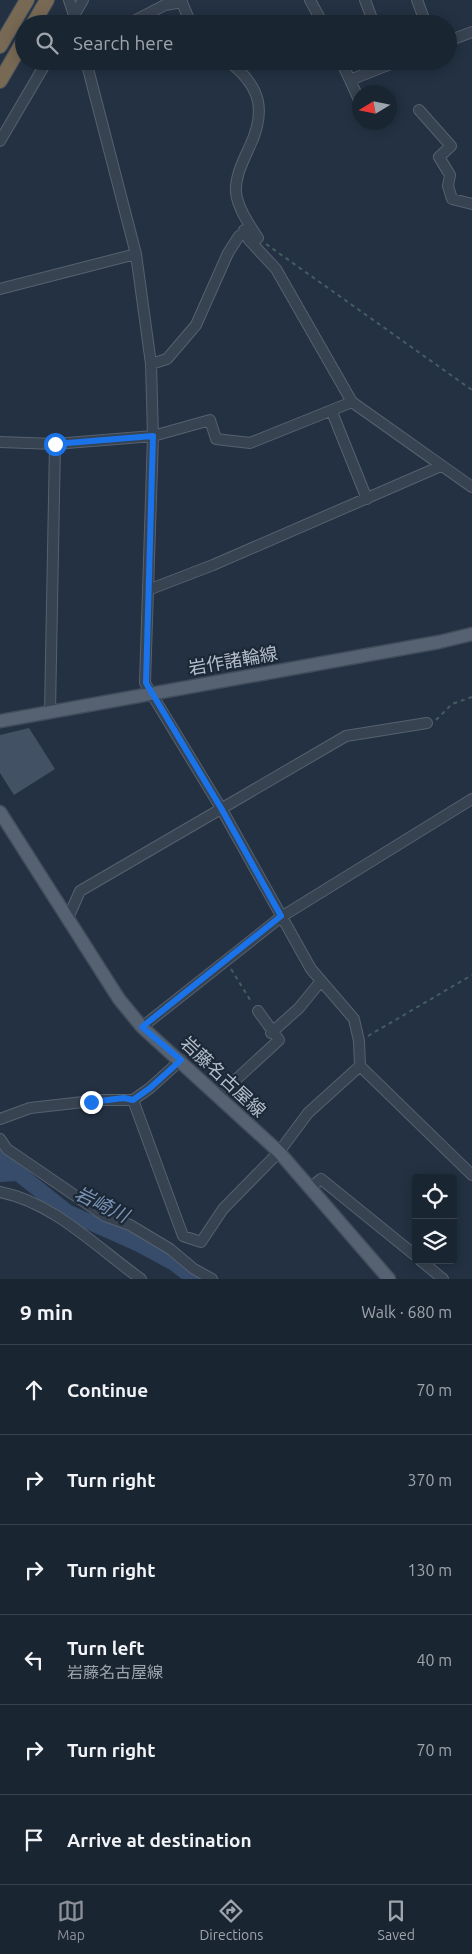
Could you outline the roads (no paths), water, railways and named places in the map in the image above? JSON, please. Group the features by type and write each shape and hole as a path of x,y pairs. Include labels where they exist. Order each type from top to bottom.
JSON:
{"highway":[{"path":"18,15 27,0"},
{"path":"38,15 47,0"},
{"path":"0,46 15,20"},
{"path":"0,81 15,55"}],"main road":[{"name":"岩作諸輪線","path":"0,721 439,642 472,634"},
{"name":"岩藤名古屋線","path":"0,812 119,999 142,1027 181,1060 217,1097 279,1152 389,1279"}],"street":[{"path":"69,0 72,15"},
{"path":"76,15 83,0"},
{"path":"310,0 318,15"},
{"path":"365,0 371,15"},
{"path":"417,0 423,15"},
{"path":"146,15 165,5 182,1 187,15"},
{"path":"457,38 472,32"},
{"path":"1,138 42,70"},
{"path":"88,70 136,254 151,364 153,436 146,683 221,808 311,969 354,1019 359,1041 360,1066 472,1175"},
{"path":"239,70 260,101 250,146 242,161 236,185 238,202 248,229 249,240 276,269 352,402 472,487"},
{"path":"345,70 352,85"},
{"path":"350,80 373,70"},
{"path":"419,110 452,146 439,157 450,174 448,186 452,199 472,204"},
{"path":"151,364 167,359 196,325 228,254 248,229"},
{"path":"248,229 258,238"},
{"path":"0,289 136,254"},
{"path":"0,442 55,444 153,436 210,420 216,439 250,443 332,412 352,402"},
{"path":"332,412 366,499"},
{"path":"50,712 55,444"},
{"path":"148,590 213,565 441,466"},
{"path":"68,918 80,891 346,736 427,723"},
{"path":"142,1027 281,916 472,799"},
{"path":"272,1033 299,1008 321,981"},
{"path":"217,1097 279,1040 272,1033 258,1011"},
{"path":"0,1119 30,1108 101,1100 133,1100 150,1088 181,1060"},
{"path":"133,1100 183,1236 201,1242 223,1209 279,1152 308,1113 360,1066"},
{"path":"0,1139 7,1149 105,1216 130,1225 170,1249 194,1269 212,1279"},
{"path":"310,1188 322,1179 412,1253"},
{"path":"0,1192 52,1213 65,1221 141,1279"},
{"path":"425,1264 443,1279"}],"waterway":[{"name":"岩崎川","path":"0,1155 18,1173 67,1212 139,1244 174,1263 195,1279"},
{"path":"0,1174 18,1173"}]}
